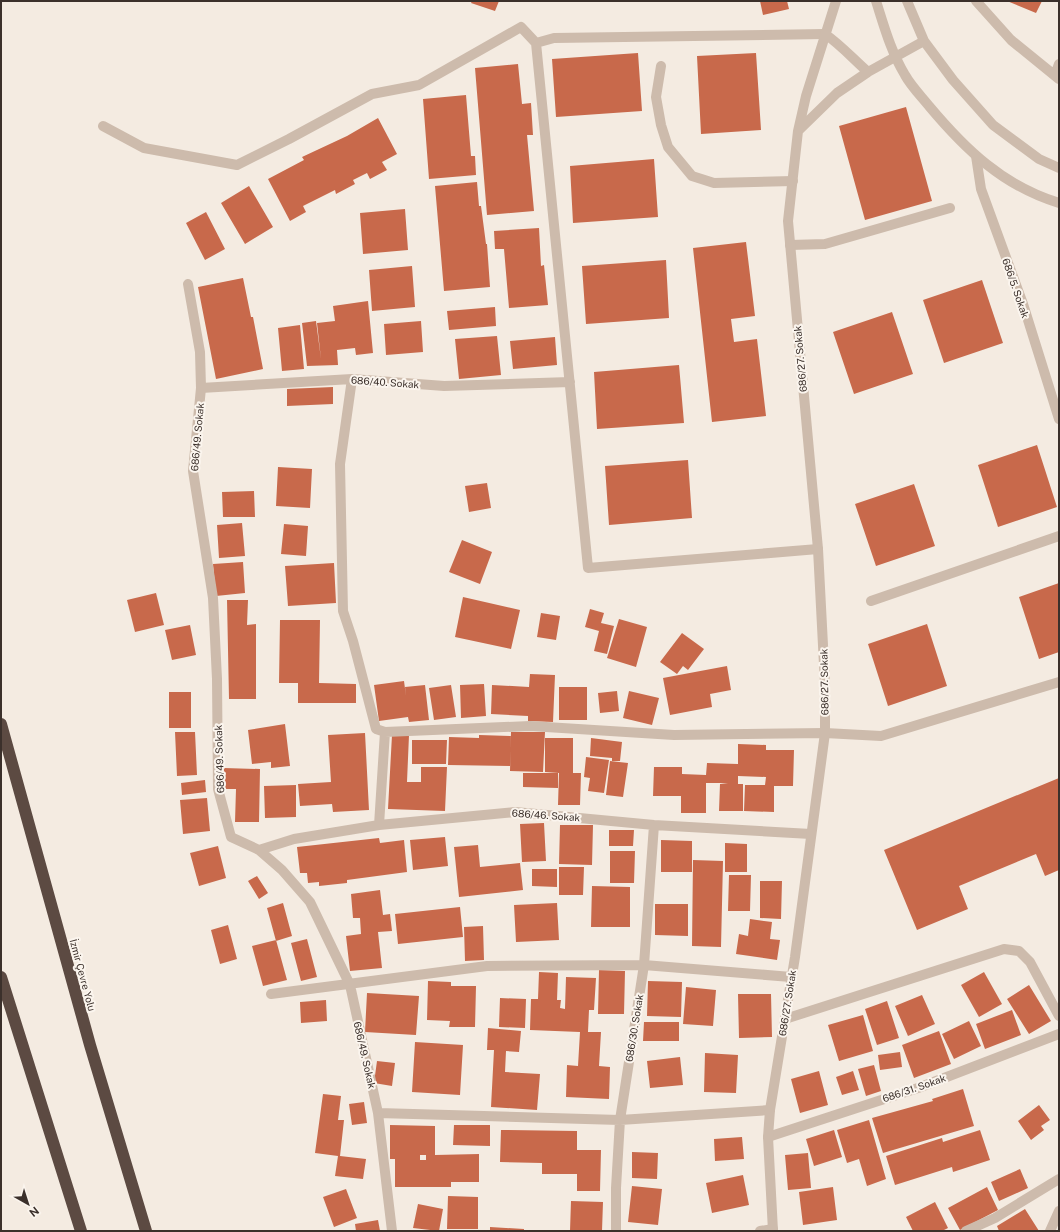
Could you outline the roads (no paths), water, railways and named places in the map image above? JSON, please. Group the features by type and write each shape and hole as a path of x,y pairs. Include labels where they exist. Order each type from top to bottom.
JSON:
{"highway":[{"name":"İzmir Çevre Yolu","path":"1,724 90,1045 146,1231"},
{"path":"1,977 81,1231"}],"street":[{"path":"876,1 895,56 905,76 955,137 990,169 1033,194 1059,203"},
{"path":"907,1 924,40 953,80 993,125 1039,159 1059,168"},
{"path":"976,1 1011,40 1057,77"},
{"name":"686/27. Sokak","path":"773,1230 768,1137 770,1110 785,1019 825,733 825,684 818,549 788,221 798,131 806,96 825,34 838,3"},
{"path":"103,126 144,148 237,165 372,94 419,85 521,26 536,43 588,568 818,549"},
{"path":"536,43 554,38 825,34 841,46 853,60 868,72"},
{"path":"798,131 837,93 868,72 924,40"},
{"path":"1057,77 1059,64"},
{"path":"661,66 656,97 661,125 668,147 692,176 714,183 792,180"},
{"name":"686/5. Sokak","path":"976,156 981,190 1023,304 1059,419"},
{"path":"790,246 825,244 950,208"},
{"name":"686/49. Sokak","path":"188,284 200,352 201,388 193,471 213,598 217,679 218,789 231,837 260,850 282,870 310,902 350,985 378,1113 392,1231"},
{"path":"352,379 340,464 343,611 353,641 376,729 385,732 530,726 674,735 825,733 881,736 1059,682"},
{"name":"686/40. Sokak","path":"201,388 352,379 444,386 570,382"},
{"path":"871,601 1059,536"},
{"path":"379,825 385,732"},
{"name":"686/46. Sokak","path":"260,850 294,838 379,825 515,812 654,825 811,834"},
{"name":"686/30. Sokak","path":"616,1231 620,1120 644,965 654,825"},
{"path":"785,1019 1004,949 1019,951 1030,962 1059,1016"},
{"path":"271,994 350,985 487,966 644,965 791,977"},
{"name":"686/31. Sokak","path":"768,1137 918,1088 1059,1034"},
{"path":"378,1113 620,1120 770,1110"},
{"path":"966,1231 995,1218 1059,1179"},
{"path":"1050,1231 1059,1211"},
{"path":"760,1231 773,1230"}]}
